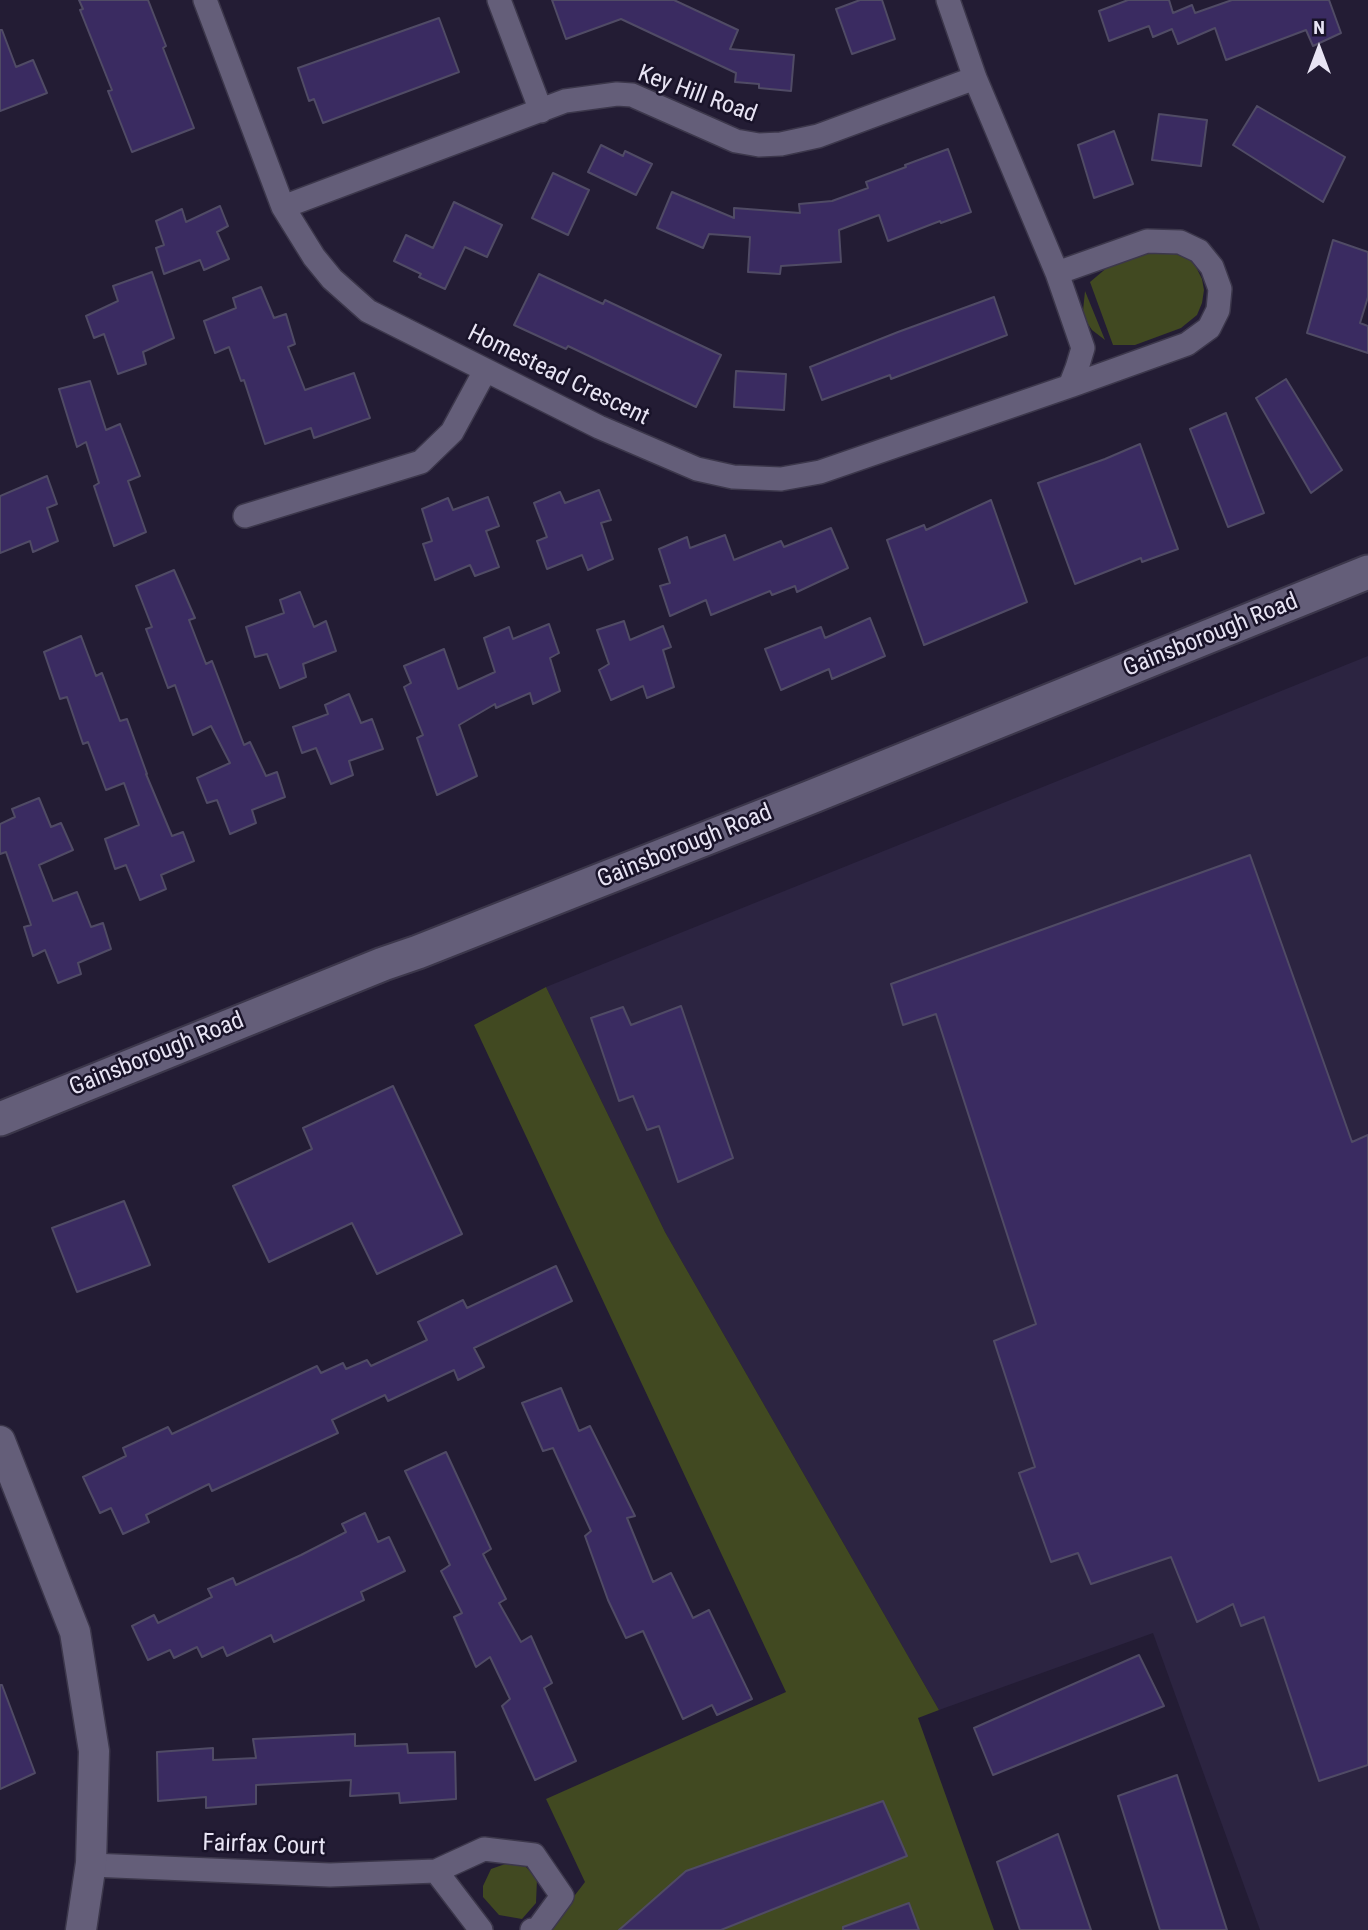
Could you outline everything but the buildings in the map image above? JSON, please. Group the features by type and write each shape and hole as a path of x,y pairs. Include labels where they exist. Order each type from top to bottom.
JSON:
{"main road":[{"name":"Gainsborough Road","path":"0,1119 1368,572"}],"street":[{"name":"Homestead Crescent","path":"205,0 283,208 326,272 369,311 599,427 697,470 733,477 781,479 820,472 1187,344 1209,328 1218,310 1220,289 1212,267 1199,251 1180,242 1147,241 1057,273"},
{"path":"499,0 541,111"},
{"path":"948,0 975,78 1057,273 1083,348 1070,386"},
{"name":"Key Hill Road","path":"283,208 565,101 617,94 632,95 736,141 759,145 781,144 818,136 975,78"},
{"path":"245,516 421,462 452,432 485,371"},
{"path":"0,1441 75,1632 94,1751 91,1866 81,1930"},
{"name":"Fairfax Court","path":"91,1866 330,1875 436,1871 484,1849 534,1855 562,1896 537,1930 532,1930"},
{"path":"436,1871 481,1930"}],"shaded area":[{"path":"1368,656 1368,1930 1260,1930 1153,1633 939,1710 665,1232 546,987"}],"green space":[{"path":"1167,248 1193,261 1202,279 1204,290 1197,315 1181,328 1135,345 1113,345 1090,282 1109,266 1148,250"},
{"path":"1085,291 1105,340 1092,330 1086,321 1083,311"},
{"path":"546,987 665,1232 939,1710 918,1718 994,1930 548,1930 585,1882 546,1799 786,1692 474,1025"},
{"path":"508,1863 526,1867 537,1879 536,1903 522,1919 499,1915 483,1897 483,1886 491,1869"}]}
